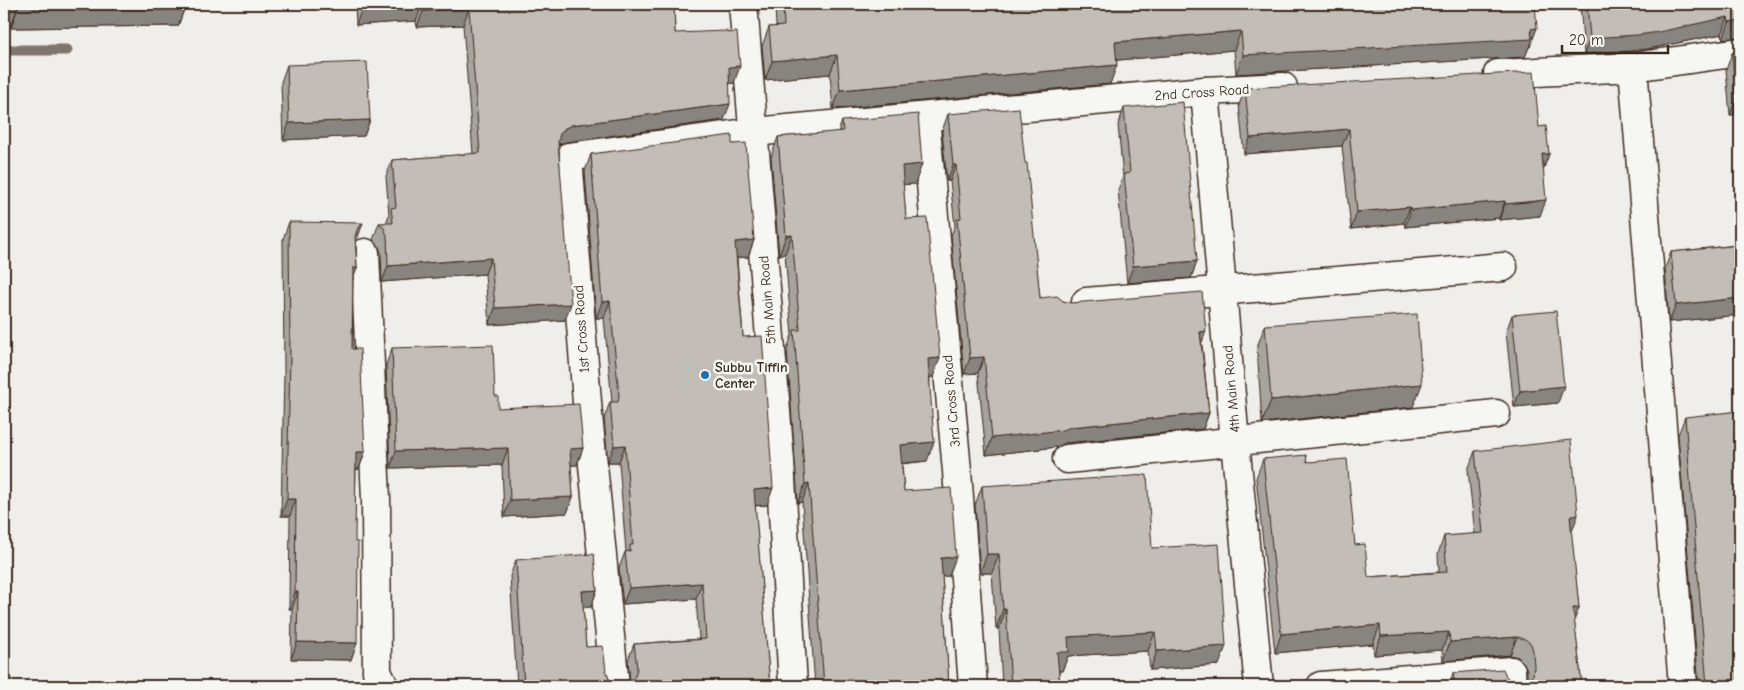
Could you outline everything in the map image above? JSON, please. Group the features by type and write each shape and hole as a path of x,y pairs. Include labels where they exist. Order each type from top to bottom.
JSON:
{"street":[{"name":"5th Main Road","path":"742,4 780,461 793,686"},
{"path":"1474,76 1633,67 1740,52"},
{"path":"1633,67 1683,686"},
{"name":"2nd Cross Road","path":"753,132 1204,91 1304,85"},
{"name":"4th Main Road","path":"1204,91 1259,686"},
{"name":"3rd Cross Road","path":"925,117 957,471 973,686"},
{"name":"1st Cross Road","path":"615,686 588,414 568,157 753,132"},
{"path":"365,253 376,499 377,672 384,686"},
{"path":"1064,304 1503,268"},
{"path":"1067,459 1496,414"},
{"path":"1321,686 1511,679"}],"building":[{"path":"362,4 674,4 675,33 737,32 740,66 729,67 730,104 572,125 565,128 560,134 558,142 571,304 495,308 491,258 388,266 387,235 379,223 393,223 391,208 396,207 392,160 480,153 469,8 423,11 422,5 362,8"},
{"path":"783,4 1535,4 1537,28 1531,29 1532,39 1243,55 1241,31 1115,42 1117,65 840,90 837,55 772,61 769,27 784,26"},
{"path":"1587,4 1740,4 1740,20 1729,22 1728,17 1659,32 1590,38"},
{"path":"1740,52 1740,98 1736,98 1732,53"},
{"path":"367,62 370,120 289,123 287,65"},
{"path":"1534,72 1539,127 1546,126 1549,154 1542,154 1546,200 1505,204 1505,201 1411,210 1410,207 1357,212 1349,129 1250,138 1245,88"},
{"path":"1183,102 1197,261 1133,266 1124,174 1130,173 1124,108"},
{"path":"1019,108 1025,163 1027,163 1040,298 1057,296 1063,301 1071,303 1202,292 1206,331 1200,332 1209,413 1071,427 1063,430 992,438 984,357 970,358 957,219 961,218 956,165 953,165 948,114"},
{"path":"918,114 922,164 902,166 906,219 927,218 940,358 928,359 934,442 900,445 904,491 951,488 956,557 941,558 949,686 824,686 809,483 805,484 794,330 800,330 792,235 786,236 778,137 843,131 842,121"},
{"path":"732,135 732,144 746,143 754,240 735,242 743,337 762,336 773,488 754,490 770,686 524,686 516,560 594,554 597,590 582,591 586,647 603,646 606,671 609,679 615,684 622,685 630,682 635,676 637,668 634,644 706,639 702,583 629,588 625,552 630,551 630,545 633,545 625,445 614,446 610,402 618,402 619,396 610,301 602,302 591,154"},
{"path":"289,222 363,223 357,230 355,237 357,268 353,268 352,349 360,349 365,452 356,452 355,542 358,542 357,643 297,642 298,592 295,592 296,499 287,499 290,357"},
{"path":"1740,245 1740,298 1676,305 1671,252"},
{"path":"1556,311 1564,386 1520,391 1512,315"},
{"path":"1417,314 1422,384 1271,400 1265,325"},
{"path":"493,345 495,396 498,396 498,408 579,404 583,448 570,449 573,497 510,500 508,448 396,451 392,348"},
{"path":"1740,411 1740,686 1707,686 1685,417"},
{"path":"1571,440 1578,515 1570,516 1579,608 1573,608 1582,686 1455,686 1453,673 1503,669 1506,676 1512,682 1520,683 1527,681 1533,675 1533,651 1531,644 1525,639 1517,637 1450,642 1449,632 1381,636 1380,625 1281,634 1263,459 1306,455 1307,462 1347,459 1355,545 1365,544 1368,577 1447,572 1444,536 1483,533 1475,451"},
{"path":"1147,475 1152,548 1219,544 1226,646 1157,651 1155,632 1068,637 1069,652 1057,652 1060,686 1011,686 1006,609 1003,609 999,554 987,554 982,486"}],"waterway":[{"path":"4,50 67,50"}],"place":[{"name":"Subbu Tiffin Center","path":"705,375"}]}
